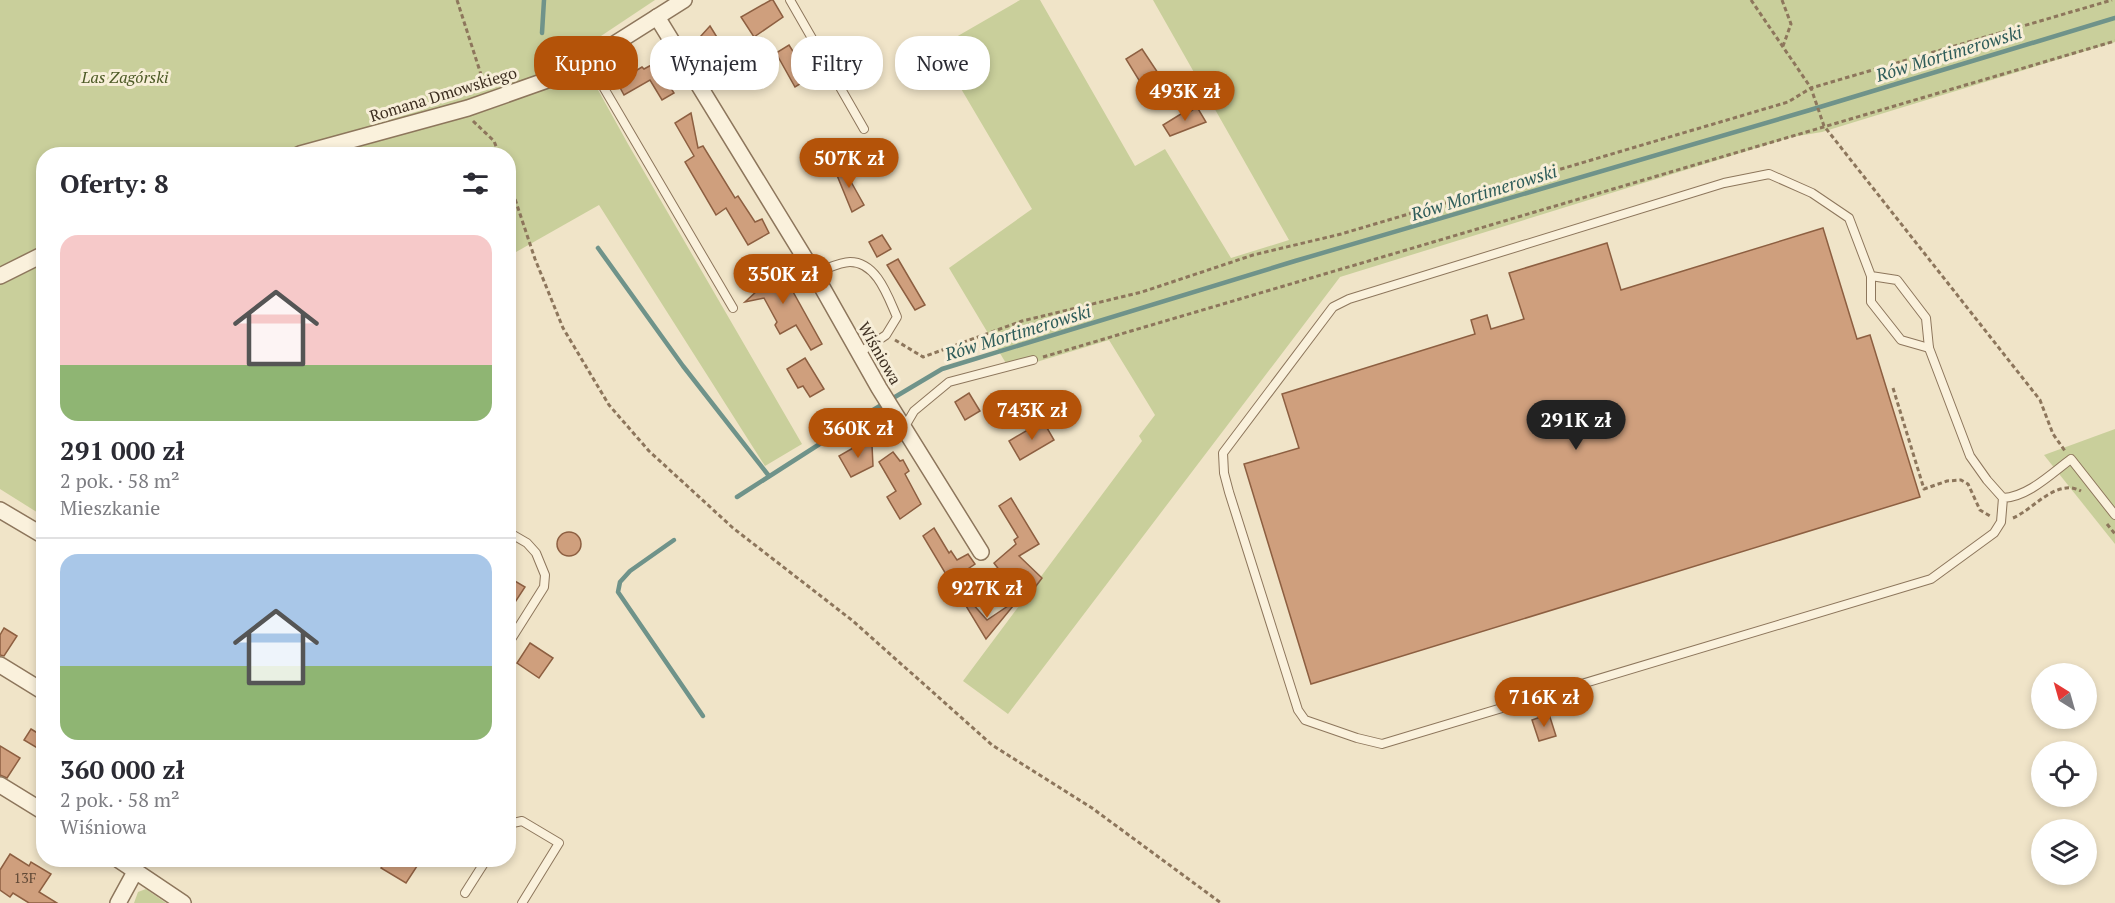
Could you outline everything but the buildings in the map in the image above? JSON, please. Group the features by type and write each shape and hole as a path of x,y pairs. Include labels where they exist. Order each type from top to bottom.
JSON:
{"street":[{"name":"Romana Dmowskiego","path":"627,36 684,0"},
{"name":"Wiśniowa","path":"657,17 814,273 879,388 981,552"},
{"name":"Romana Dmowskiego","path":"326,147 468,108 534,85"},
{"path":"0,276 36,258"},
{"path":"0,510 36,531"},
{"path":"0,665 36,687"},
{"path":"0,785 36,807"},
{"path":"131,867 183,903"},
{"path":"118,903 136,870"}],"lane":[{"path":"790,0 864,129"},
{"path":"605,90 733,308"},
{"path":"1871,276 1897,280 1926,318 1929,348 1970,456 2003,498 2001,522 1994,533 1931,579 1382,744 1305,720 1298,710 1229,492 1224,472 1223,453 1333,307 1349,299 1540,238 1724,183 1769,174 1812,193 1849,218 1871,276 1871,302 1901,340 1929,348"},
{"path":"814,273 850,262 867,266 883,286 897,317 886,335 859,353"},
{"path":"904,428 914,411 949,382 1033,360"},
{"path":"2003,498 2031,488 2071,459 2115,515"},
{"path":"516,537 527,543 536,553 545,575 544,587 516,631"},
{"path":"516,822 522,821 559,843 522,903"},
{"path":"465,893 482,867"}],"path":[{"path":"457,0 489,101"},
{"path":"1751,0 1811,88 1824,126 2040,400 2053,434 2071,459"},
{"path":"1782,0 1791,24 1783,47"},
{"path":"886,335 923,357 1022,321 1142,292 1253,255 1352,231 1788,102 1811,88 2112,0"},
{"path":"1033,360 2115,41"},
{"path":"468,108 472,119 494,141 496,147"},
{"path":"516,202 535,259 563,328 609,405 649,451 733,528 853,621 992,745 1092,808 1221,903"}],"green space":[{"name":"Las Zagórski","path":"0,0 655,0 601,36 534,36 534,90 598,90 802,444 765,466 599,205 516,252 516,147 36,147 36,512 0,489"},
{"path":"1020,0 1040,0 1135,166 1165,149 1231,258 1289,240 1153,0 2115,0 2115,42 1822,132 1792,137 1340,277 1008,714 963,681 1142,441 1139,436 1155,415 1109,340 1010,370 949,268 1032,209 962,90 990,90 990,36 958,36"},
{"path":"2115,429 2115,544 2044,455"},
{"path":"146,889 166,903 134,903 138,892"}],"waterway":[{"name":"Rów Mortimerowski","path":"542,33 544,0"},
{"name":"Rów Mortimerowski","path":"737,497 868,413 942,369 1295,261 2115,18"},
{"name":"Rów Mortimerowski","path":"598,248 683,366 769,476"},
{"path":"674,540 630,571 620,582 618,592 703,716"}]}
